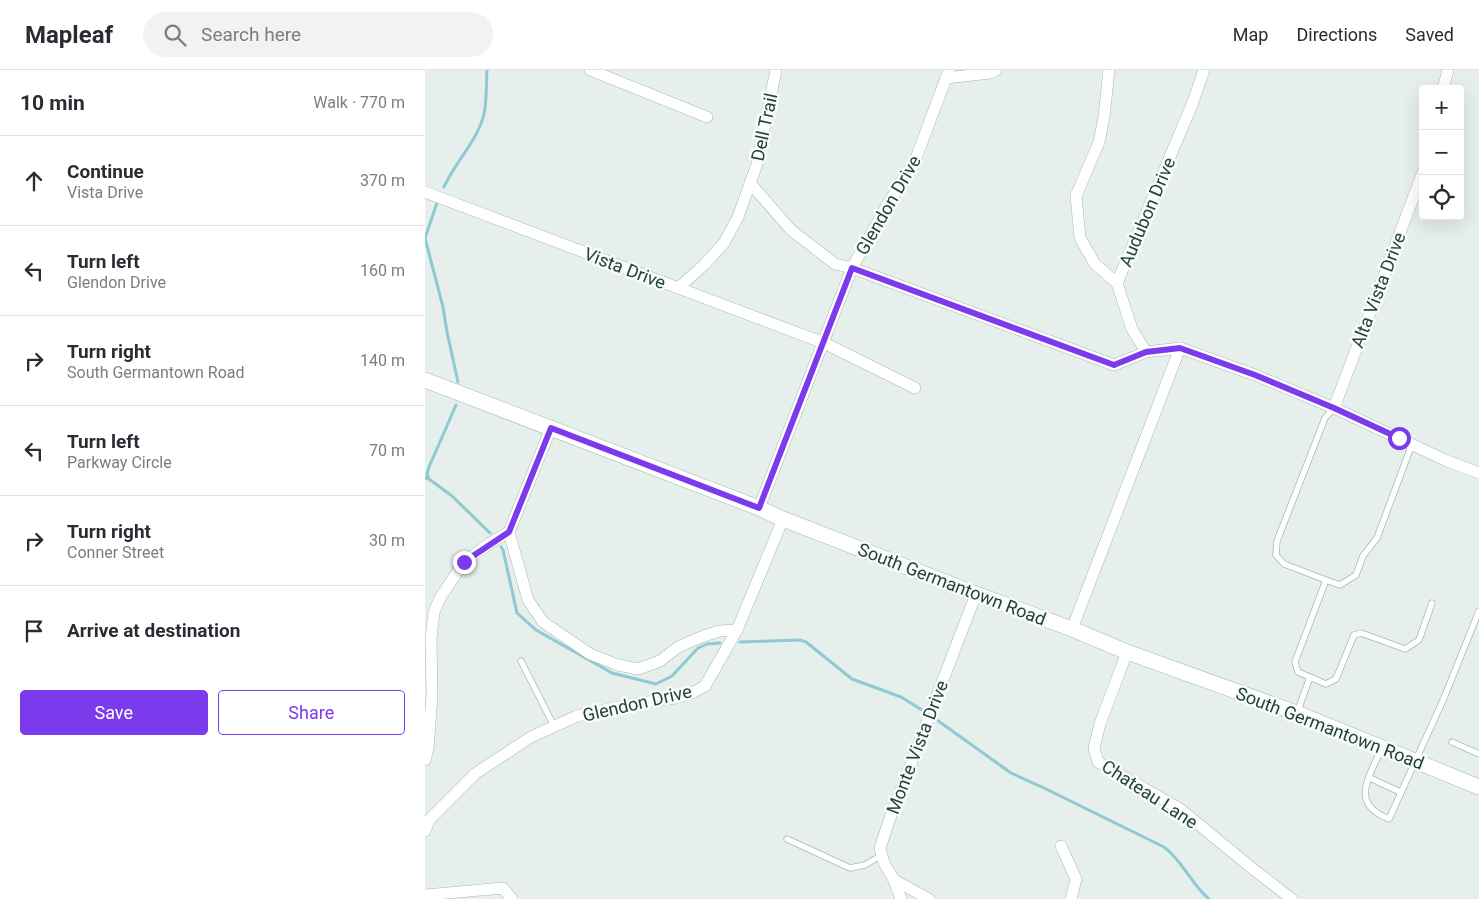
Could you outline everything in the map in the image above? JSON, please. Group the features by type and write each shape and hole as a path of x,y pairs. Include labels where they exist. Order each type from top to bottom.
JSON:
{"main road":[{"name":"South Germantown Road","path":"425,380 759,508 976,594 1072,629 1127,652 1296,713 1479,787"}],"street":[{"path":"590,70 707,117"},
{"name":"Dell Trail","path":"750,183 757,164 776,70"},
{"path":"948,74 990,73 996,70"},
{"path":"1109,70 1104,117 1099,142 1076,196 1081,238 1095,264 1117,283"},
{"name":"Audubon Drive","path":"1146,352 1132,329 1117,283 1193,102 1204,70"},
{"path":"1444,85 1448,70"},
{"name":"Glendon Drive","path":"759,508 852,268 886,207 915,161 948,74"},
{"name":"Alta Vista Drive","path":"1334,408 1422,175"},
{"path":"750,183 791,230 835,264 852,268 1114,365 1146,352 1180,348 1255,375 1334,408 1445,460 1479,473"},
{"name":"Vista Drive","path":"425,192 678,288 724,243 738,218 750,183"},
{"path":"678,288 824,343 915,388"},
{"path":"1072,629 1180,348"},
{"path":"425,760 428,749 432,695 431,638 434,612 464,562 509,532 551,428"},
{"name":"Glendon Drive","path":"425,831 429,820 476,773 531,736 577,716 628,705 675,698 692,693 705,686 737,630 783,519"},
{"path":"509,532 529,600 543,622 590,654 619,665 638,669 660,661 679,647 701,637 719,631 737,630"},
{"name":"Monte Vista Drive","path":"882,855 880,848 889,821 976,594"},
{"name":"Chateau Lane","path":"1127,652 1100,724 1094,748 1098,762 1180,810 1292,899"},
{"path":"1061,846 1076,879 1071,899"},
{"path":"882,855 901,899"},
{"path":"894,880 929,899"},
{"path":"425,895 503,888 512,899"}],"lane":[{"path":"1334,408 1325,418 1277,541 1276,555 1284,564 1340,585 1357,575 1363,556 1377,538 1412,444"},
{"path":"1327,580 1295,662 1299,672 1326,684 1336,678 1353,635 1361,633 1405,649 1419,640 1432,603"},
{"path":"1381,748 1365,790 1365,800 1371,810 1389,819 1444,698 1479,611"},
{"path":"521,661 555,726"},
{"path":"1296,713 1310,677"},
{"path":"1452,742 1479,754"},
{"path":"1370,778 1400,792"},
{"path":"787,840 850,868 865,865 882,855"}],"waterway":[{"path":"444,187 481,124 486,103 487,70"},
{"path":"425,238 437,203"},
{"path":"425,238 443,307 458,382"},
{"path":"429,479 427,474 429,467 456,405"},
{"path":"425,478 452,496 490,533"},
{"path":"501,547 517,613 536,630 612,673 656,684 672,676 698,648 707,644 720,643"},
{"path":"740,642 800,640 806,642 852,679 901,697 922,710"},
{"path":"937,720 1011,773 1164,847 1177,859 1197,887 1209,899"}],"route":[{"path":"464,562 509,532 551,428 759,508 852,268 1114,365 1146,352 1180,348 1255,375 1399,438"}]}
